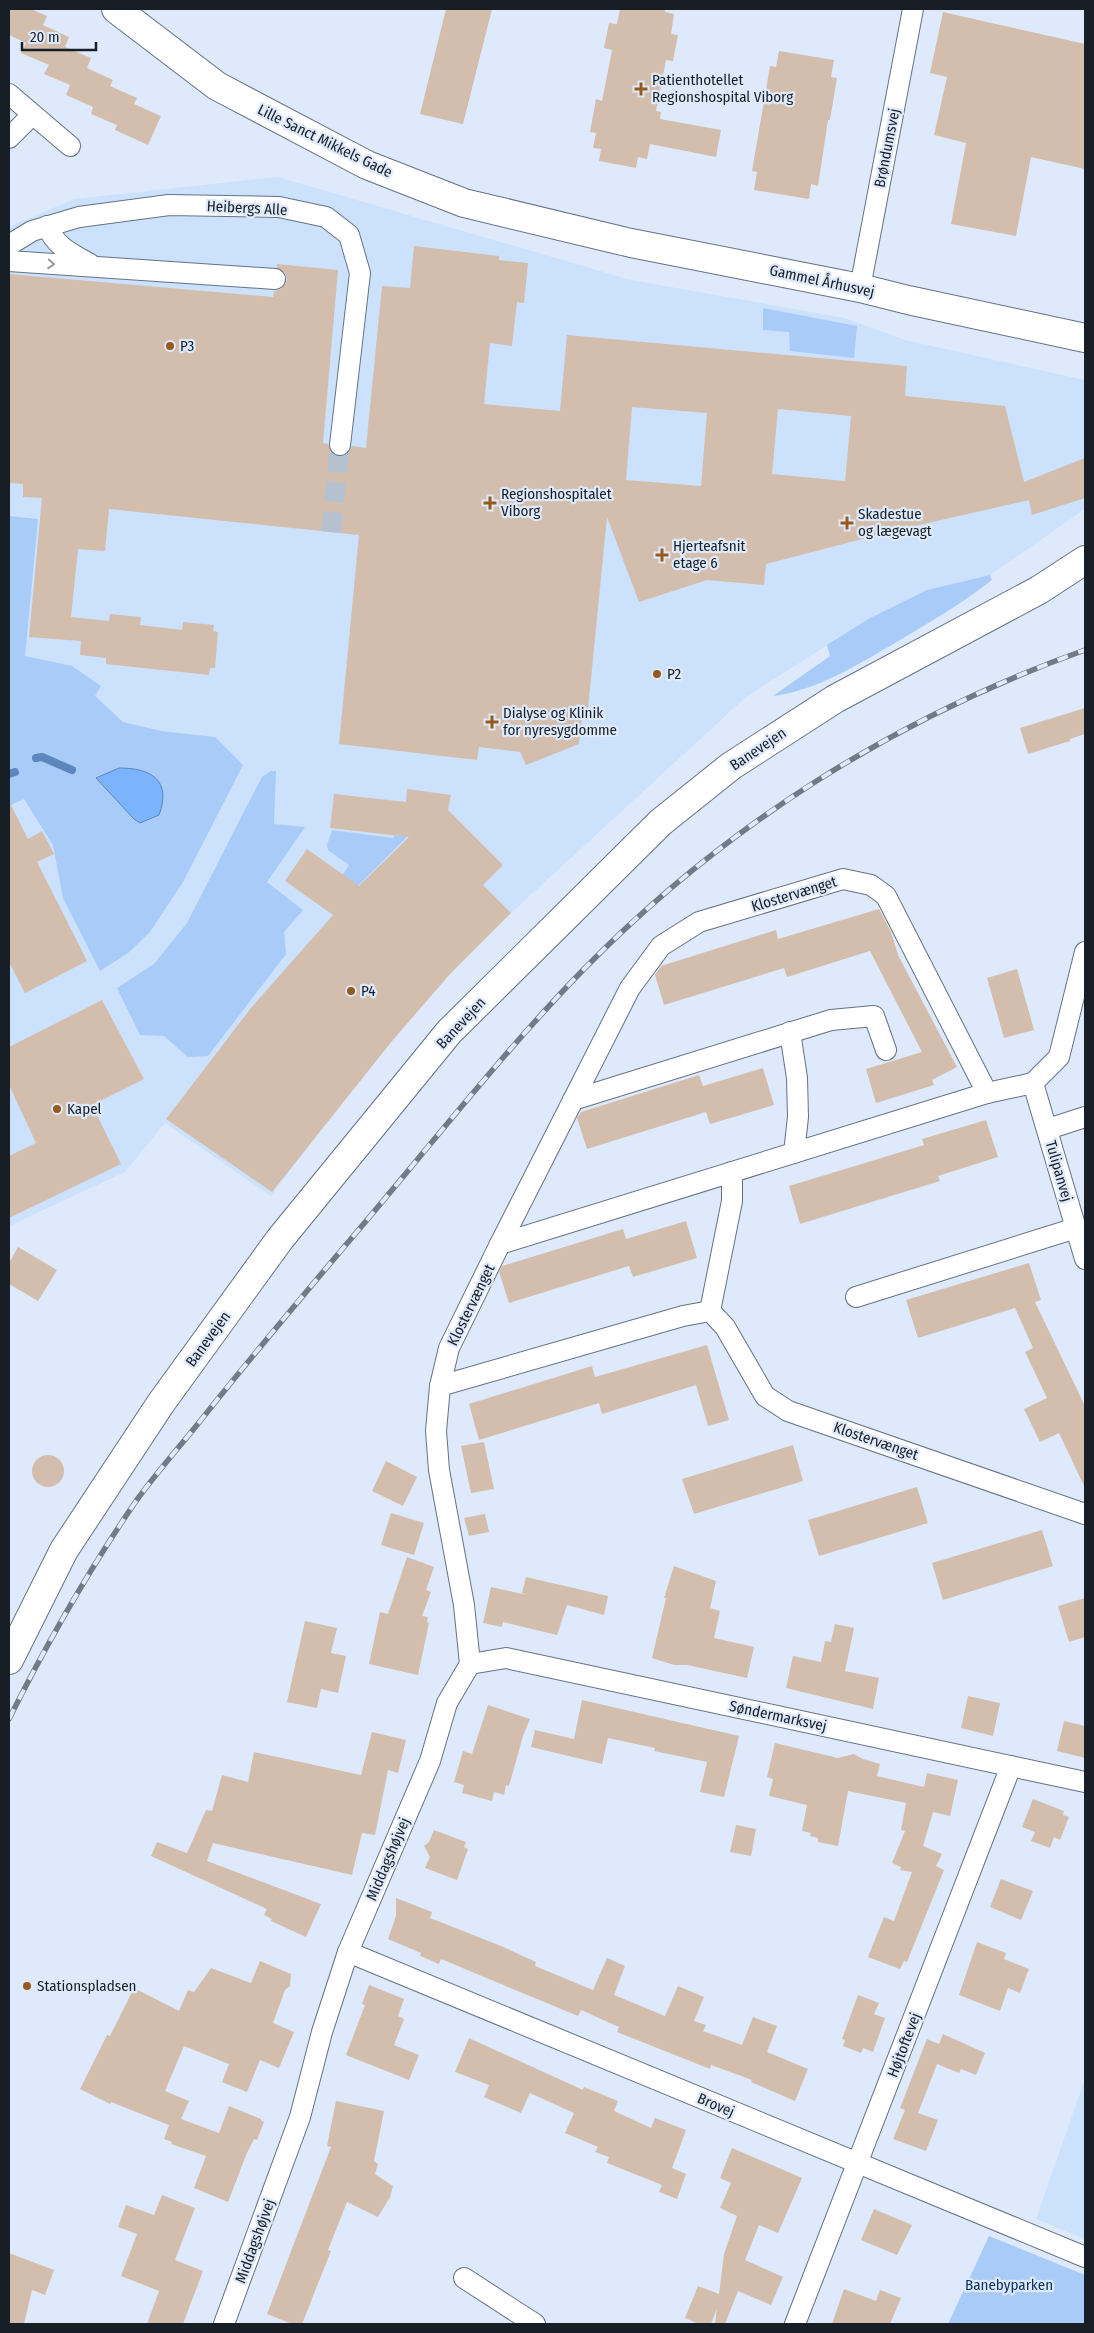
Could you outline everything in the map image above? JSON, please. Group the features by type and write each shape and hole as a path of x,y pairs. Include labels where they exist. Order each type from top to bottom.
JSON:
{"main road":[{"name":"Lille Sanct Mikkels Gade","path":"116,9 217,86 367,165 464,203 558,225"},
{"name":"Gammel Århusvej","path":"558,225 631,243 860,288 1085,338"},
{"name":"Banevejen","path":"9,1660 64,1550 161,1403 280,1239 449,1032 661,822 731,766 835,698 1030,595 1085,560"}],"street":[{"name":"Brøndumsvej","path":"860,288 913,9"},
{"path":"9,94 32,116 70,146"},
{"path":"9,138 32,116"},
{"name":"Heibergs Alle","path":"9,244 32,231 79,217 169,205 279,207 326,217 349,235 360,273 340,445"},
{"path":"47,226 52,239 60,247 93,266"},
{"path":"9,261 275,279"},
{"name":"Klostervænget","path":"440,1386 449,1348 630,988 662,946 699,922 844,879 871,885 886,896 987,1093"},
{"path":"500,1244 987,1093 1033,1083 1058,1057 1085,952"},
{"path":"573,1100 831,1020 874,1016 886,1050"},
{"path":"790,1032 797,1078 798,1117 794,1153"},
{"name":"Tulipanvej","path":"1033,1083 1085,1259"},
{"path":"1048,1129 1085,1117"},
{"path":"470,1664 464,1605 439,1470 436,1430 440,1386 683,1316 710,1311 732,1201 732,1172"},
{"path":"856,1297 1076,1228"},
{"name":"Klostervænget","path":"710,1311 725,1327 765,1396 788,1411 1085,1514"},
{"name":"Søndermarksvej","path":"470,1664 506,1658 1085,1782"},
{"name":"Middagshøjvej","path":"224,2324 300,2117 322,2032 348,1952 430,1761 447,1702 470,1664"},
{"name":"Højtoftevej","path":"795,2324 1011,1766"},
{"name":"Brovej","path":"348,1952 1085,2257"},
{"path":"464,2278 535,2324"}],"shaded area":[{"path":"278,177 631,280 845,318 905,340 1085,380 1085,509 990,575 927,590 870,618 746,697 511,913 450,974 331,1115 271,1196 165,1123 125,1172 9,1226 9,227 74,199"},
{"path":"119,768 141,770 156,778 163,793 159,815 140,823 96,778"},
{"path":"1085,2079 1085,2239 1036,2219"}],"green space":[{"path":"763,308 857,326 854,358 790,351 789,332 763,330"},
{"path":"9,516 38,519 25,656 72,666 101,686 95,696 123,722 161,731 215,737 243,765 183,882 150,932 128,953 100,971 63,898 53,845 24,799 9,806"},
{"path":"990,575 992,580 969,597 866,660 837,676 806,688 773,696 830,656 827,645 870,618 927,590"},
{"path":"271,771 276,771 274,824 305,827 267,882 303,910 284,932 286,954 208,1056 188,1057 164,1036 140,1035 117,988 154,964 187,923 262,777"},
{"path":"401,812 454,815 436,834 424,820 332,912 323,905 349,865 328,850 327,845 332,830 393,838"},
{"name":"Banebyparken","path":"989,2236 1085,2275 1085,2324 948,2324"}],"building":[{"path":"9,9 31,9 47,16 43,25 69,37 65,47 91,58 87,68 113,80 110,86 137,98 134,104 161,116 148,145 115,130 117,125 91,114 93,107 66,95 70,85 44,74 49,65 21,53 26,43 9,35"},
{"path":"446,9 492,9 463,124 420,114"},
{"name":"Patienthotellet Regionshospital Viborg","path":"620,9 665,9 665,12 674,14 671,34 678,35 673,61 666,60 656,111 661,112 660,119 721,130 716,157 650,144 647,159 638,157 636,168 599,161 601,149 593,148 596,133 590,132 596,99 602,101 612,50 604,48 609,23 617,24"},
{"path":"943,12 1085,44 1085,169 1031,157 1016,236 951,224 966,143 934,135 947,77 930,73"},
{"path":"779,51 834,60 831,77 837,78 830,120 828,120 818,186 811,184 809,199 754,190 757,172 752,171 770,66 776,67"},
{"name":"Regionshospitalet Viborg","path":"414,246 499,256 499,260 528,263 524,303 517,302 512,346 490,343 484,404 560,411 567,335 907,366 905,396 1005,406 1024,482 1085,458 1085,498 1032,515 1029,500 893,531 766,564 764,585 707,580 639,602 607,517 587,719 582,718 579,744 526,765 520,752 479,747 477,760 339,744 359,535 109,509 105,551 78,549 71,617 109,621 110,614 141,617 140,625 182,630 183,622 214,625 213,631 218,632 215,668 210,668 209,675 106,664 106,658 80,655 81,641 29,637 42,498 23,497 23,484 9,483 9,274 273,297 274,291 281,289 287,280 285,273 277,268 277,264 338,270 323,443 328,444 333,454 339,457 349,452 352,446 366,448 382,286 410,288","holes":["632,407 707,413 701,486 626,480","778,409 851,416 845,481 772,474"]},
{"path":"1085,708 1085,734 1070,739 1070,741 1028,754 1020,728"},
{"name":"P4","path":"407,789 451,795 448,810 503,865 483,885 511,913 450,974 392,1041 272,1192 166,1119 251,1008 333,915 285,881 307,849 359,886 409,837 330,828 334,794 406,802"},
{"path":"9,801 28,839 42,831 54,854 37,862 87,961 25,993 9,962"},
{"path":"879,909 891,932 898,955 957,1067 932,1080 934,1085 876,1103 866,1069 922,1052 870,951 787,977 784,968 664,1005 655,975 661,966 776,930 778,939"},
{"path":"1017,969 1034,1030 1004,1038 987,978"},
{"name":"Kapel","path":"102,1000 144,1079 92,1105 121,1164 9,1218 9,1156 36,1143 9,1085 9,1047"},
{"path":"763,1068 774,1105 710,1124 706,1112 587,1149 577,1118 581,1112 699,1075 703,1086"},
{"path":"986,1120 998,1157 938,1176 940,1181 800,1224 789,1186 924,1145 922,1139"},
{"path":"686,1221 697,1258 633,1277 629,1266 509,1303 499,1272 502,1266 623,1229 626,1239"},
{"path":"18,1247 57,1270 38,1301 9,1284 9,1263"},
{"path":"1029,1263 1041,1300 1035,1302 1085,1406 1085,1488 1059,1433 1040,1442 1024,1409 1047,1398 1025,1352 1033,1348 1015,1308 918,1338 906,1300"},
{"path":"707,1345 729,1420 708,1426 696,1385 602,1414 599,1403 479,1440 469,1404 592,1366 595,1377"},
{"path":"484,1442 494,1489 471,1493 461,1446"},
{"path":"793,1445 803,1481 694,1514 682,1479"},
{"path":"48,1455 54,1456 59,1460 63,1465 63,1477 59,1482 54,1486 48,1487 42,1486 37,1482 33,1477 32,1471 33,1465 37,1460 42,1456"},
{"path":"386,1461 417,1477 403,1506 372,1491"},
{"path":"917,1487 928,1523 819,1556 808,1520"},
{"path":"391,1513 424,1523 414,1555 381,1545"},
{"path":"485,1514 489,1532 469,1536 464,1518"},
{"path":"1042,1530 1053,1566 943,1600 932,1563"},
{"path":"407,1557 434,1567 426,1590 431,1592 422,1616 428,1617 427,1622 429,1623 418,1675 369,1664 380,1612 388,1614"},
{"path":"674,1566 716,1581 710,1608 720,1611 714,1638 754,1647 747,1678 687,1665 674,1665 652,1658 666,1598 664,1598"},
{"path":"526,1577 608,1596 604,1615 567,1605 557,1635 503,1622 502,1627 483,1623 491,1587 527,1595 522,1593"},
{"path":"1085,1598 1085,1637 1069,1642 1058,1606"},
{"path":"305,1621 337,1628 331,1653 346,1656 338,1693 321,1689 317,1708 287,1702"},
{"path":"835,1624 854,1628 845,1671 879,1678 873,1709 786,1688 793,1656 821,1662 825,1641 831,1642"},
{"path":"968,1696 1000,1703 993,1736 961,1728"},
{"path":"582,1700 739,1736 724,1797 700,1792 707,1762 654,1751 655,1748 608,1738 602,1764 531,1747 535,1730 574,1739"},
{"path":"488,1705 530,1719 523,1736 509,1786 506,1785 504,1795 494,1792 492,1801 462,1793 464,1785 454,1782 463,1751 472,1754"},
{"path":"1064,1721 1085,1726 1085,1758 1057,1751"},
{"path":"372,1732 406,1740 398,1773 388,1770 375,1835 362,1833 352,1875 213,1843 207,1861 321,1904 306,1937 271,1921 272,1919 264,1915 267,1909 151,1856 157,1842 187,1853 206,1810 212,1811 222,1775 248,1782 254,1752 361,1775"},
{"path":"775,1743 838,1758 854,1754 880,1764 877,1776 924,1787 927,1773 958,1780 950,1816 933,1812 923,1846 942,1854 936,1866 944,1870 907,1962 904,1961 900,1969 868,1957 884,1917 894,1921 912,1872 900,1870 901,1867 892,1863 905,1831 901,1830 906,1803 848,1791 838,1846 818,1842 818,1838 810,1836 811,1833 802,1831 807,1805 769,1796 773,1779 767,1777"},
{"path":"1033,1799 1064,1811 1063,1815 1069,1817 1060,1840 1054,1837 1050,1848 1031,1841 1035,1832 1022,1827"},
{"path":"736,1825 756,1829 751,1856 730,1852"},
{"path":"434,1830 466,1842 464,1847 468,1849 457,1880 425,1868 430,1857 424,1846 429,1842"},
{"path":"1001,1879 1033,1891 1021,1920 990,1907"},
{"path":"396,1898 432,1912 430,1918 501,1946 536,1962 535,1966 593,1990 607,1958 625,1966 614,1995 665,2016 678,1986 704,1997 694,2021 706,2025 703,2031 742,2045 753,2017 777,2026 767,2052 808,2069 795,2101 751,2082 752,2080 711,2065 710,2069 617,2032 619,2027 581,2010 578,2016 441,1959 439,1964 420,1956 421,1953 388,1939 396,1916"},
{"path":"977,1942 1006,1953 1004,1959 1029,1969 1020,1993 1008,1988 1000,2011 959,1995"},
{"path":"260,1961 291,1974 290,1986 285,1990 273,2023 294,2032 279,2068 260,2060 247,2092 222,2082 229,2064 184,2046 165,2091 189,2101 181,2119 219,2133 229,2106 264,2122 257,2140 254,2139 247,2153 228,2202 194,2188 206,2156 171,2144 172,2142 164,2139 169,2125 111,2102 110,2104 80,2089 107,2035 110,2036 134,1988 179,2011 188,1990 194,1992 211,1968 251,1983"},
{"path":"369,1985 404,1999 398,2016 404,2019 394,2045 419,2055 409,2080 346,2055 365,2005 362,2004"},
{"path":"858,1995 879,2003 874,2014 885,2018 873,2052 863,2048 861,2053 843,2046 845,2040 842,2039"},
{"path":"943,2034 985,2053 976,2075 961,2069 959,2073 937,2064 918,2113 938,2120 926,2151 893,2139 905,2110 900,2108 927,2039 939,2044"},
{"path":"469,2038 583,2090 584,2087 618,2101 614,2111 651,2128 655,2118 686,2130 672,2168 686,2174 677,2199 659,2192 662,2185 607,2163 609,2157 595,2152 598,2147 565,2133 574,2113 530,2093 521,2113 484,2097 489,2085 455,2072"},
{"path":"336,2101 384,2111 374,2161 378,2164 375,2174 393,2186 390,2197 378,2217 347,2202 328,2250 331,2251 302,2324 292,2324 267,2314 331,2147 327,2146"},
{"path":"732,2148 802,2178 778,2233 759,2225 745,2260 783,2277 771,2305 738,2291 725,2324 715,2324 717,2308 711,2324 699,2324 685,2318 698,2286 719,2294 724,2254 737,2216 720,2208 731,2183 720,2178"},
{"path":"162,2195 195,2208 175,2260 203,2271 183,2324 147,2324 159,2291 121,2276 137,2234 118,2227 126,2205 154,2215"},
{"path":"874,2209 912,2225 897,2255 861,2240"},
{"path":"9,2253 54,2270 45,2295 32,2290 24,2324 9,2324"},
{"path":"844,2289 876,2301 880,2290 901,2298 890,2324 832,2324"}],"waterway":[{"path":"36,758 42,757 72,770"},
{"path":"9,774 15,772"}],"tunnel":[{"path":"331,532 340,445"}],"railway":[{"path":"9,1719 52,1637 84,1583 134,1504 149,1484 257,1350 470,1096 526,1031 584,969 638,917 695,868 754,823 816,781 881,743 947,708 1015,677 1085,650"}],"place":[{"name":"Patienthotellet Regionshospital Viborg","path":"641,89"},
{"name":"P3","path":"170,346"},
{"name":"Regionshospitalet Viborg","path":"490,503"},
{"name":"Skadestue og lægevagt","path":"847,523"},
{"name":"Hjerteafsnit etage 6","path":"662,555"},
{"name":"P2","path":"657,674"},
{"name":"Dialyse og Klinik for nyresygdomme","path":"492,722"},
{"name":"P4","path":"351,991"},
{"name":"Kapel","path":"57,1109"},
{"name":"Stationspladsen","path":"27,1986"}]}
